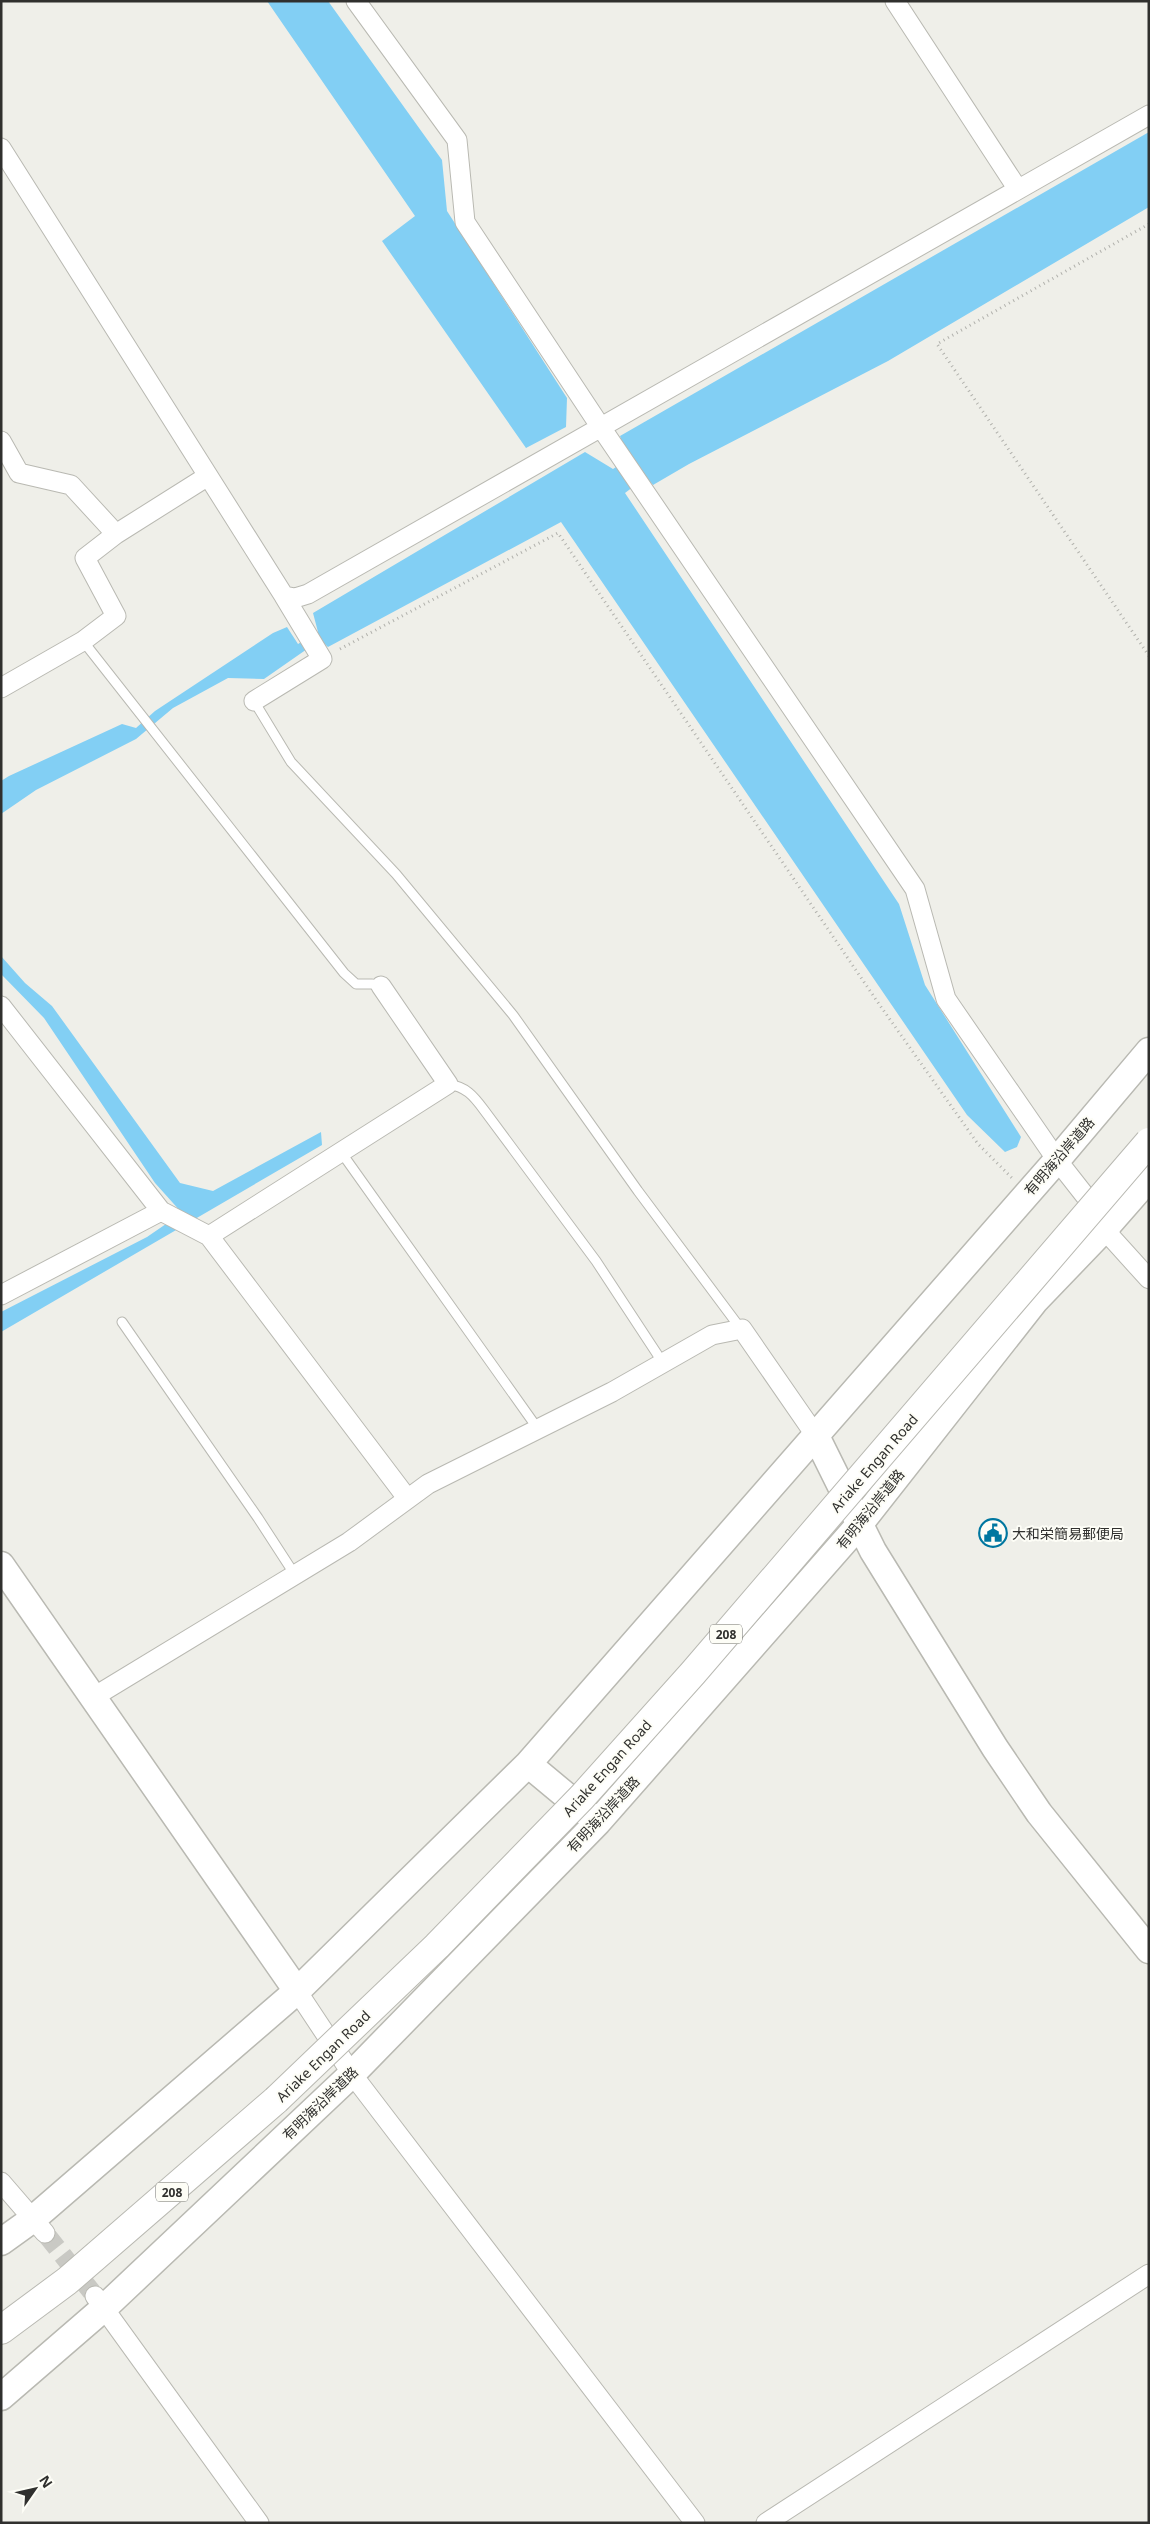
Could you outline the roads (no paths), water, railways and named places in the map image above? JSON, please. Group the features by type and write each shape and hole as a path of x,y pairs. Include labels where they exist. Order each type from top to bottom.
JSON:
{"highway":[{"name":"Ariake Engan Road","path":"1,2330 67,2281 276,2100 437,1946 582,1796 700,1666 1149,1142"},
{"path":"1,2319 67,2281"}],"main road":[{"name":"有明海沿岸道路","path":"1,2242 39,2226 297,1991 528,1764 1027,1194 1149,1051"},
{"name":"有明海沿岸道路","path":"1,2397 100,2302 352,2074 598,1822 859,1525 1036,1301 1108,1225 1149,1178"},
{"path":"816,1436 859,1525 995,1748 1050,1827 1149,1950"},
{"path":"1,1565 297,1991"},
{"path":"528,1764 598,1822"}],"street":[{"path":"356,1 457,140 465,222 600,426 914,889 946,1000 1056,1160 1108,1225 1111,1237 1149,1279"},
{"path":"895,1 1017,188"},
{"path":"284,596 295,598 308,594 1149,114"},
{"path":"1,148 322,659 254,702"},
{"path":"1,442 20,473 71,486 116,534"},
{"path":"1,688 84,641 116,616 86,558 116,534 208,476"},
{"path":"209,1236 448,1084 381,986"},
{"path":"1,1006 161,1211 209,1236 407,1498"},
{"path":"1,1295 161,1211"},
{"path":"92,1698 349,1542 428,1484 612,1392 712,1335 742,1329 816,1436"},
{"path":"297,1991 352,2074 695,2523"},
{"path":"1,2182 39,2226"},
{"path":"766,2523 1149,2274"},
{"path":"100,2302 259,2523"}],"lane":[{"path":"84,641 344,973 356,984 381,986"},
{"path":"254,702 291,762 396,874 514,1015 649,1207 742,1329"},
{"path":"448,1084 460,1086 471,1092 596,1261 663,1363"},
{"path":"341,1152 538,1429"},
{"path":"122,1322 258,1518 294,1576"}],"water":[{"path":"267,1 328,1 442,160 447,211 567,398 566,427 526,448 382,241 415,216"},
{"path":"1149,132 1149,207 888,361 689,464 653,485 646,477 625,493 899,904 925,985 1021,1137 1017,1147 1005,1152 967,1115 561,522 328,647 320,640 264,679 228,678 173,708 136,739 36,790 1,814 1,781 9,776 122,724 136,728 155,711 273,633 287,627 298,644 318,632 313,613 585,452 613,469 627,460 620,436"},
{"path":"1,956 25,983 52,1006 180,1183 213,1191 321,1132 322,1145 1,1332 1,1312 147,1237 182,1213 155,1183 44,1018 1,974"}],"tunnel":[{"path":"45,2233 95,2296"}],"place":[{"name":"大和栄簡易郵便局","path":"993,1533"}]}
